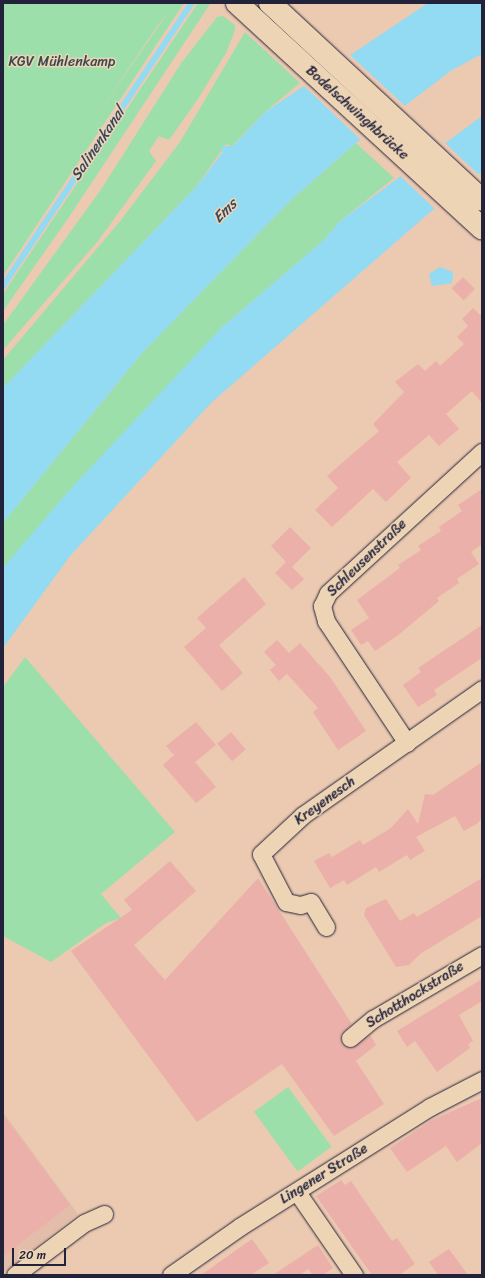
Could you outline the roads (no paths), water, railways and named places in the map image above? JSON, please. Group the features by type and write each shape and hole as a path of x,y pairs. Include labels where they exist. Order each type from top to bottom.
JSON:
{"main road":[{"name":"Bodelschwinghbrücke","path":"237,3 480,226"},
{"name":"Bodelschwinghbrücke","path":"270,3 482,200"}],"street":[{"name":"Schleusenstraße","path":"407,743 326,621 322,606 328,592 482,452"},
{"name":"Kreyenesch","path":"326,927 310,902 300,905 286,902 261,854 303,815 482,689"},
{"name":"Schotthockstraße","path":"350,1038 373,1019 482,955"},
{"name":"Lingener Straße","path":"171,1275 430,1107 482,1080"},
{"path":"297,1192 354,1275"},
{"path":"15,1275 84,1223 104,1214"}],"water":[{"name":"Ems","path":"428,3 482,3 482,54 452,70 356,143 291,200 143,352 3,523 3,388 196,187 222,153 222,146 233,146 265,112"},
{"path":"482,116 482,172 428,214 212,402 70,556 3,648 3,568 65,495 221,328 324,240 340,221"},
{"path":"440,267 453,272 452,283 432,286 429,274"}],"waterway":[{"name":"Salinenkanal","path":"3,286 192,3"}],"park label":[{"name":"KGV Mühlenkamp","path":"62,62"}]}
